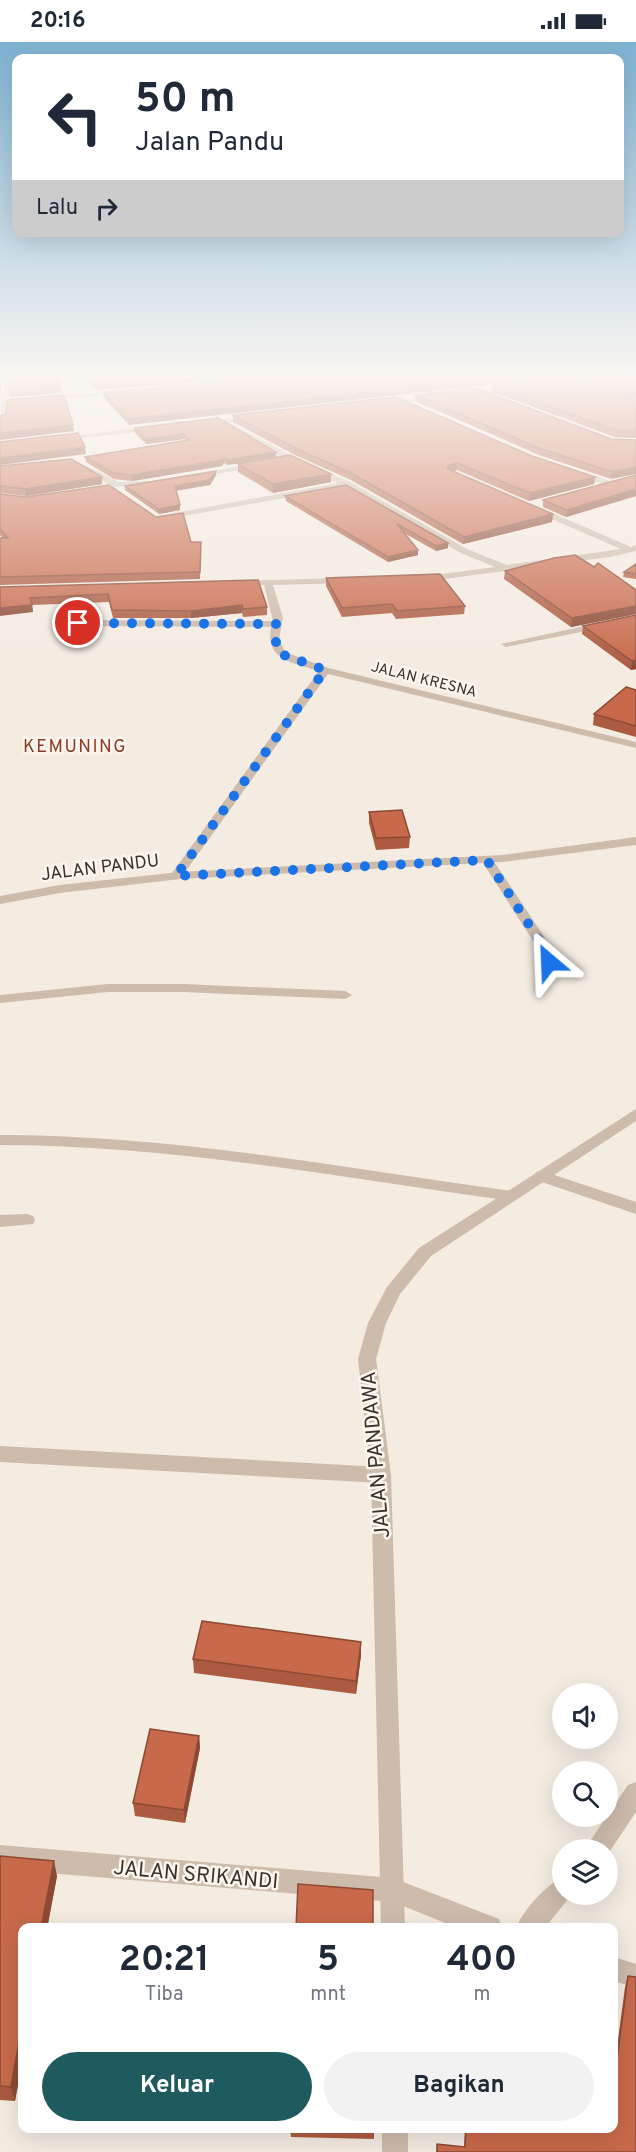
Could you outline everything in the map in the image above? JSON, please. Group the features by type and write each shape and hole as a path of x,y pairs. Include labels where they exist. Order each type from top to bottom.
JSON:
{"street":[{"path":"97,473 118,489"},
{"path":"187,476 203,473"},
{"path":"323,473 347,484 464,551 504,567"},
{"path":"580,473 615,483 590,490"},
{"path":"100,489 118,489 152,482"},
{"path":"154,518 166,518 347,484"},
{"path":"549,500 529,506 633,549"},
{"path":"415,579 436,578 633,549"},
{"path":"610,554 636,559"},
{"path":"233,583 361,581"},
{"name":"JALAN KRESNA","path":"268,582 278,618 276,648 281,654 325,670 636,745"},
{"path":"506,644 636,618"},
{"path":"78,623 276,624"},
{"path":"176,876 325,670"},
{"name":"JALAN PANDU","path":"0,900 59,888 132,878 487,860 636,841"},
{"path":"487,860 546,951 549,962"},
{"path":"0,999 108,988 184,988 345,995"},
{"name":"JALAN PANDAWA","path":"393,1923 381,1474 367,1359 377,1323 393,1291 425,1252 636,1114"},
{"path":"0,1140 40,1140 167,1149 512,1196"},
{"path":"542,1176 636,1208"},
{"path":"0,1221 27,1220"},
{"path":"0,1454 381,1474"},
{"path":"604,1839 636,1793"},
{"name":"JALAN SRIKANDI","path":"0,1857 393,1890 477,1923"},
{"path":"532,1923 552,1901"},
{"path":"618,1970 636,1976"},
{"path":"395,2133 395,2152"}],"building":[{"path":"0,473 96,473 102,477 25,489 1,486 0,491"},
{"path":"201,473 214,473 209,480 175,486 180,505 159,509 125,486"},
{"path":"255,473 331,474 273,484"},
{"path":"352,473 458,473 553,514 464,537"},
{"path":"482,473 584,473 595,477 530,493"},
{"path":"636,475 636,489 567,510 543,500"},
{"path":"109,485 156,517 183,513 191,542 201,542 200,572 0,577 0,538 8,538 0,529 0,494 26,497"},
{"path":"346,485 448,543 436,546 397,524 418,550 388,557 285,496"},
{"path":"575,555 594,567 598,563 636,590 636,606 572,618 505,571"},
{"path":"636,564 636,574 624,572"},
{"path":"440,574 465,606 397,611 392,604 342,608 326,578"},
{"path":"258,580 267,607 243,609 242,605 191,611 112,610 108,594 30,598 32,605 0,608 0,587"},
{"path":"636,615 636,660 632,661 583,626"},
{"path":"626,687 636,690 636,726 594,714"},
{"path":"402,810 410,837 376,838 369,812"},
{"path":"202,1621 361,1642 356,1681 193,1659"},
{"path":"150,1729 199,1736 184,1810 133,1803"},
{"path":"0,1856 54,1861 42,1923 18,1923 18,2048 11,2087 0,2086"},
{"path":"298,1884 373,1890 373,1923 296,1923"},
{"path":"628,1976 636,1977 636,2152 437,2152 437,2144 465,2147 466,2133 618,2133 618,2051"}],"district":[{"name":"KEMUNING","path":"75,746"}],"route":[{"path":"78,623 276,624 274,639 276,648 281,654 325,670 176,876 487,860 546,951 549,962"}]}
